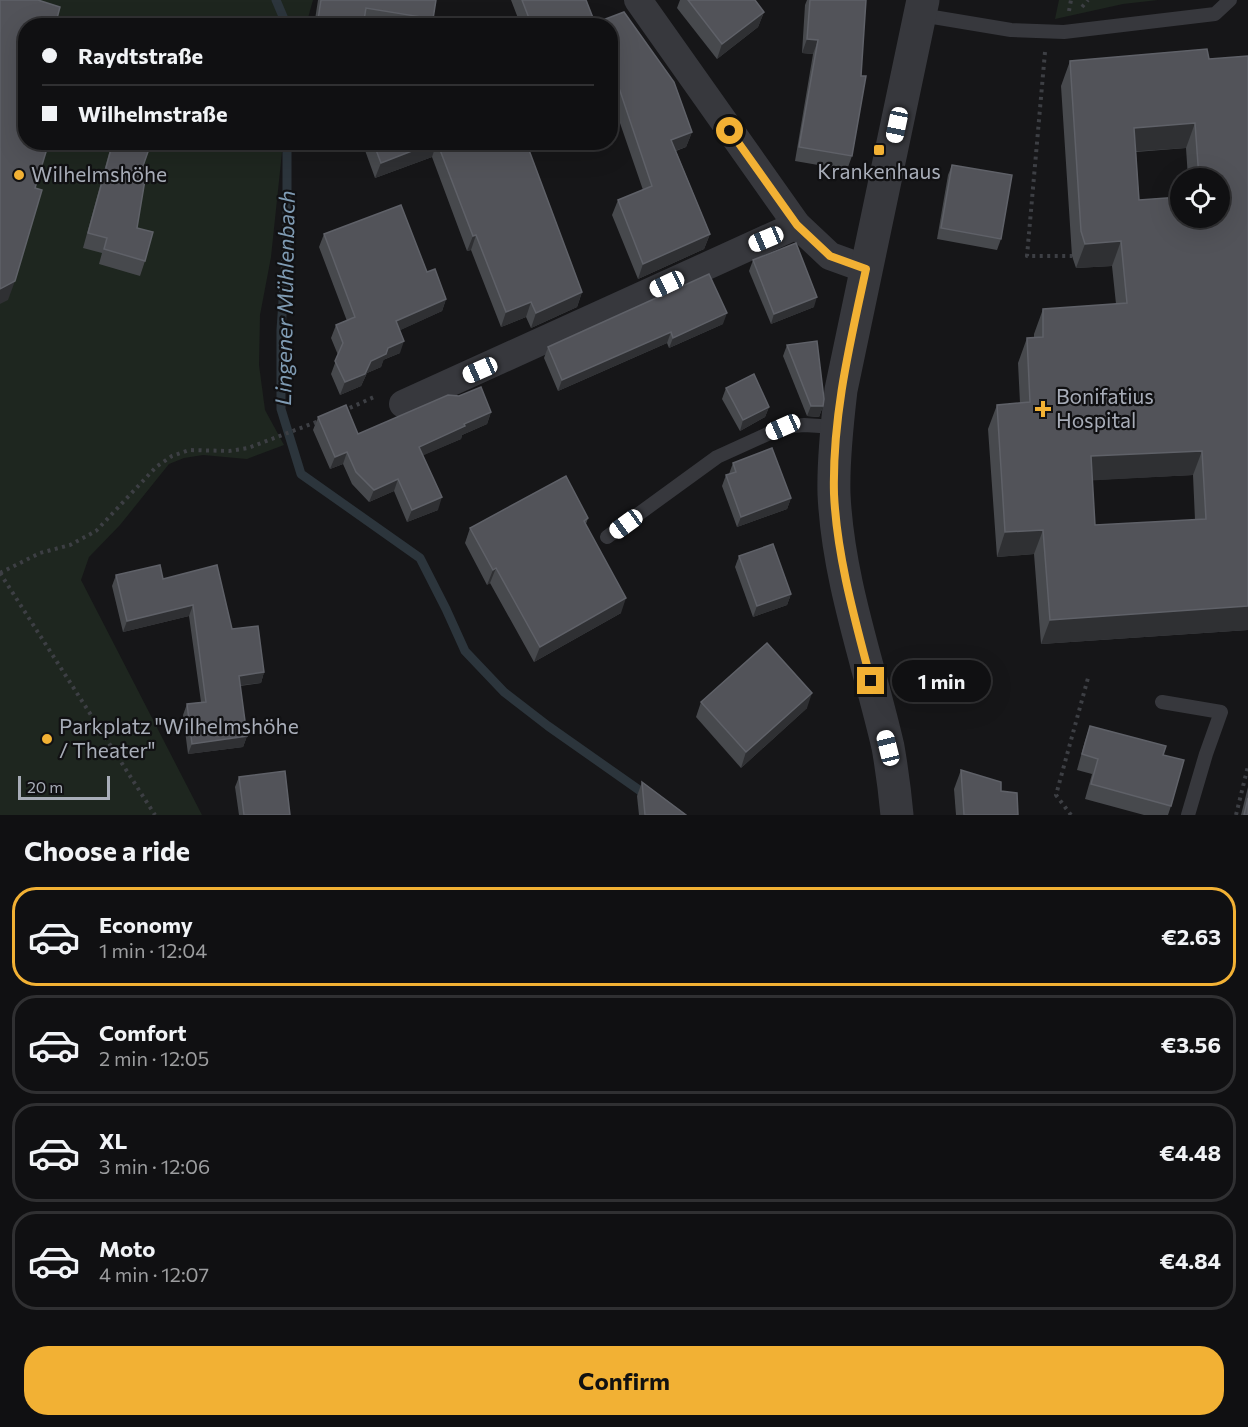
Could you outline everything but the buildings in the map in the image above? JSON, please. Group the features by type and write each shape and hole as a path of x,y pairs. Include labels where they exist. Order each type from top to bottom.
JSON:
{"street":[{"path":"638,0 797,225 830,256 866,269"},
{"path":"897,807 888,748 853,614 838,533 834,495 836,427 841,390 922,8"},
{"path":"403,404 797,225"}],"lane":[{"path":"922,8 1011,30 1064,32 1215,15 1230,0"},
{"path":"607,537 717,457 783,427 804,425 836,427"},
{"path":"1162,702 1221,712 1188,815"}],"path":[{"path":"1047,31 1028,255 1072,255"},
{"path":"337,413 387,392 403,404"},
{"path":"155,815 0,573 40,553 70,544 96,531 156,466 172,456 189,450 229,451 248,448 327,417"},
{"path":"1071,815 1056,795 1088,678"},
{"path":"1236,815 1248,766"}],"shaded area":[{"path":"0,0 313,0 308,18 18,18 18,150 282,150 271,257 260,315 259,365 265,410 284,445 247,459 203,455 184,458 169,464 120,525 89,557 81,580 202,815 0,815"},
{"path":"1059,0 1158,0 1123,4 1055,19"}],"waterway":[{"name":"Lingener Mühlenbach","path":"276,0 284,18"},
{"name":"Lingener Mühlenbach","path":"287,150 287,243 281,330 281,409 301,474 420,558 465,651 504,692 649,797"}],"place":[{"name":"Krankenhaus","path":"879,150"},
{"name":"Wilhelmshöhe","path":"19,175"},
{"name":"Bonifatius Hospital","path":"1043,409"},
{"name":"Parkplatz \"Wilhelmshöhe / Theater\"","path":"47,739"}],"route":[{"path":"730,131 797,225 830,256 866,269 841,390 836,427 834,495 838,533 853,614 871,681"}]}
